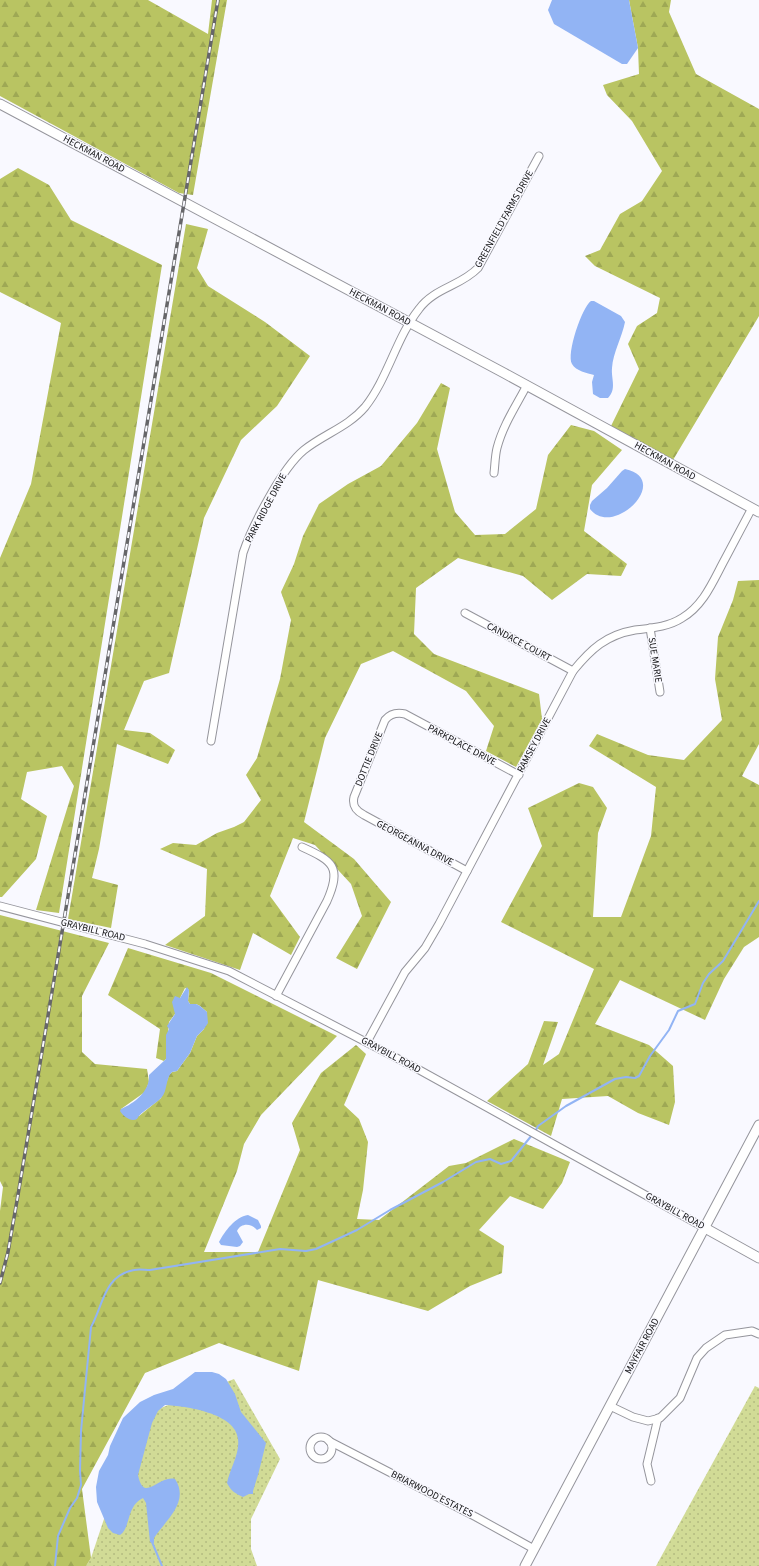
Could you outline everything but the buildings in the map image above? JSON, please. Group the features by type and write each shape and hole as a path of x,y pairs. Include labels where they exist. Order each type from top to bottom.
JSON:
{"street":[{"name":"HECKMAN ROAD","path":"0,104 527,385 755,510"},
{"name":"GREENFIELD FARMS DRIVE","path":"410,323 419,309 434,294 464,280 478,268 539,156"},
{"name":"PARK RIDGE DRIVE","path":"211,741 246,542 282,476 294,460 312,444 347,424 365,406 373,395 410,323"},
{"path":"494,473 497,450 501,436 527,385"},
{"name":"RAMSEY DRIVE","path":"367,1042 405,972 425,948 573,671 586,655 607,640 617,635 662,627 674,623 694,609 702,601 755,510"},
{"name":"CANDACE COURT","path":"465,613 573,671"},
{"name":"SUE MARIE","path":"650,628 660,692"},
{"name":"DOTTIE DRIVE","path":"364,815 355,809 353,800 382,727 388,716 398,713 404,714"},
{"name":"PARKPLACE DRIVE","path":"404,714 518,775"},
{"name":"GEORGEANNA DRIVE","path":"364,815 467,871"},
{"path":"276,996 327,901 332,890 335,877 332,866 328,861 302,847"},
{"name":"GRAYBILL ROAD","path":"0,906 134,941 197,960 229,972 367,1042 759,1258"},
{"name":"MAYFAIR ROAD","path":"525,1566 759,1126"},
{"path":"610,1406 633,1417 648,1421 660,1418 680,1398 697,1358 706,1348 725,1335 752,1331 759,1334"},
{"path":"652,1481 646,1464 658,1418"},
{"name":"BRIARWOOD ESTATES","path":"329,1441 476,1516 534,1549"}],"green space":[{"path":"0,0 148,0 208,34 212,0 227,0 193,195 179,193 0,96"},
{"path":"629,0 671,0 669,12 696,74 759,109 759,316 673,460 611,426 639,369 628,344 637,326 657,313 660,298 595,266 585,256 600,250 620,214 642,201 662,171 632,121 607,95 603,85 639,74 638,48"},
{"path":"18,168 49,185 71,220 162,265 59,913 36,910 74,786 62,766 27,772 21,799 47,816 36,859 2,897 0,897 0,558 31,484 61,323 0,292 0,179"},
{"path":"186,224 208,229 197,268 208,286 265,322 310,356 277,406 241,440 204,518 169,673 144,681 124,730 150,733 175,750 168,764 117,744 99,849 92,878 118,885 111,928 68,919"},
{"path":"441,383 450,388 437,449 455,512 475,535 505,534 536,509 548,455 571,425 594,431 622,450 592,485 584,531 627,564 621,576 587,574 552,600 523,576 458,558 416,588 414,634 434,654 539,694 542,719 516,767 486,751 494,726 466,691 393,651 361,664 325,738 304,822 354,859 391,902 357,969 336,958 362,916 351,884 315,845 293,838 270,896 300,937 291,955 253,933 240,970 165,945 205,916 207,869 160,849 173,843 196,845 217,833 234,827 244,822 261,800 246,775 257,758 280,679 291,620 281,592 294,564 303,536 319,504 348,484 381,466 417,423"},
{"path":"759,580 759,744 742,776 759,785 759,937 744,947 724,979 705,1020 620,980 595,1024 649,1045 673,1066 675,1102 669,1125 638,1113 608,1096 562,1099 551,1136 487,1101 528,1064 544,1021 558,1022 543,1065 559,1054 594,969 501,922 542,846 528,808 579,783 593,787 607,808 598,833 593,917 621,917 651,836 656,787 589,746 597,734 648,755 684,760 722,720 715,679 718,637 733,600 738,581"},
{"path":"0,915 109,943 82,996 82,1052 95,1064 147,1069 149,1082 145,1092 121,1109 139,1116 161,1098 169,1075 172,1072 177,1071 190,1053 197,1036 204,1029 207,1012 196,1004 190,1004 188,1001 189,990 185,988 175,1014 169,1022 166,1059 164,1061 156,1058 160,1029 108,995 128,948 211,973 337,1036 261,1115 244,1144 237,1171 204,1252 258,1252 300,1150 292,1123 321,1073 356,1045 366,1054 344,1105 359,1119 368,1142 363,1190 357,1219 379,1220 449,1166 466,1163 514,1139 570,1162 562,1183 543,1209 510,1196 479,1230 504,1246 502,1273 470,1286 428,1311 318,1280 299,1371 219,1343 145,1373 82,1489 91,1558 86,1566 0,1566 0,1211 3,1187 0,1181"},
{"path":"234,1379 280,1459 251,1519 251,1549 257,1566 86,1566 91,1558 138,1417"},
{"path":"755,1386 759,1388 759,1566 656,1566"}],"water":[{"path":"552,0 629,0 638,48 627,64 622,64 554,24 548,10"},
{"path":"591,301 594,301 621,316 625,322 613,362 613,387 611,395 608,398 600,398 593,394 592,382 594,375 576,368 572,364 571,359 573,341 579,321 587,305"},
{"path":"625,469 638,475 643,484 641,494 634,504 624,512 612,517 600,516 590,509 592,501"},
{"path":"187,987 189,990 188,1001 190,1004 200,1006 207,1012 208,1023 197,1036 190,1053 177,1071 172,1072 170,1075 165,1092 161,1098 142,1113 137,1119 132,1120 120,1111 141,1096 149,1081 149,1075 166,1059 166,1035 169,1029 167,1026 175,1014 172,1002 175,996 180,998"},
{"path":"248,1215 258,1220 261,1228 257,1230 249,1225 241,1226 237,1231 243,1242 240,1246 221,1245 219,1242 231,1225 243,1216"},
{"path":"195,1372 212,1372 219,1374 226,1379 235,1394 241,1412 266,1443 253,1494 243,1497 238,1495 227,1483 238,1450 238,1439 235,1430 229,1423 219,1417 196,1409 165,1405 158,1411 152,1423 138,1475 144,1487 148,1488 169,1479 175,1479 179,1487 180,1495 178,1503 175,1510 154,1538 154,1543 150,1542 146,1503 143,1498 131,1511 123,1532 120,1535 113,1533 108,1528 97,1502 96,1487 99,1471 108,1455 110,1446 123,1418 140,1402 154,1395 173,1389"}],"waterway":[{"path":"535,1132 538,1126 566,1106 615,1079 626,1077 635,1078 639,1076 650,1056 669,1030 678,1011 695,1004 703,983 709,974 723,961 759,901"},
{"path":"55,1566 58,1536 70,1508 77,1498 81,1485 81,1431 91,1327 106,1292 116,1278 124,1273 136,1270 150,1270 280,1249 306,1251 316,1249 357,1230 476,1162 490,1159 501,1164 511,1161 532,1135"},
{"path":"152,1542 162,1566"}],"railway":[{"path":"0,1283 8,1252 18,1195 218,0"}]}
